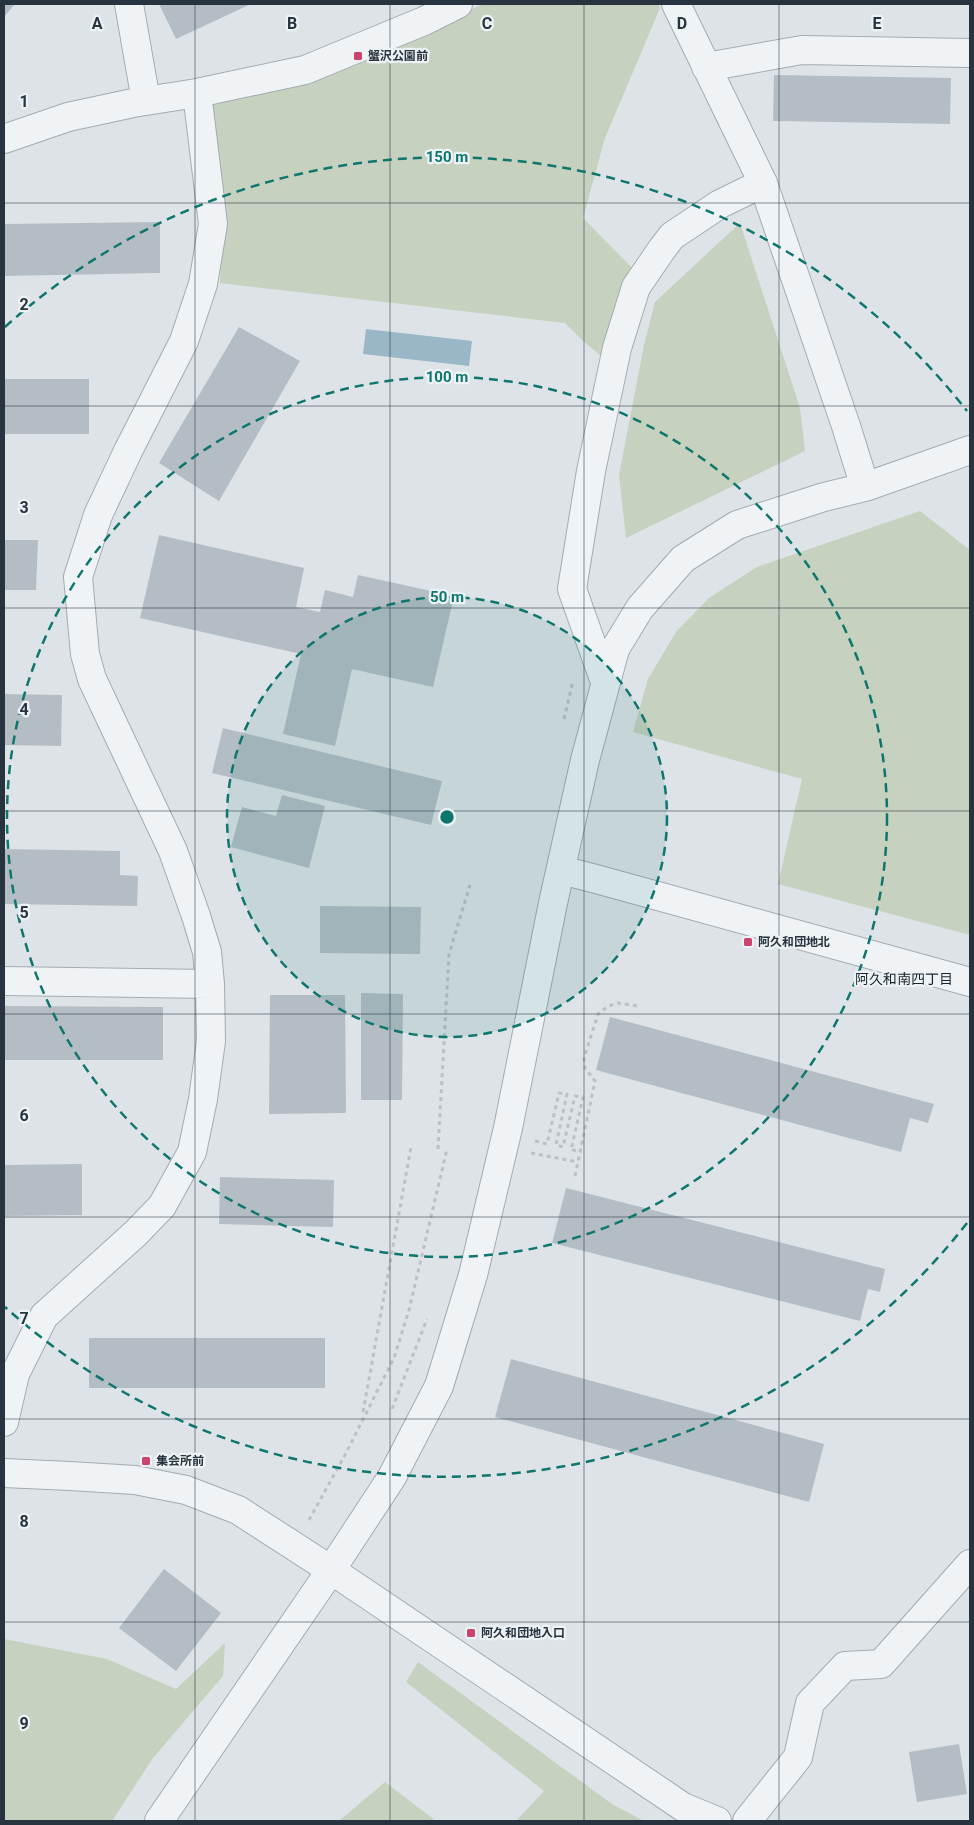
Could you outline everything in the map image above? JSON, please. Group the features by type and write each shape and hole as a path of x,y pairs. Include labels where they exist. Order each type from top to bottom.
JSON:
{"street":[{"path":"129,4 146,101"},
{"path":"4,139 68,117 197,93 305,70 424,21 458,4"},
{"path":"676,4 763,183 810,318 865,487"},
{"path":"706,66 802,50 970,53"},
{"path":"4,1422 15,1374 44,1316 136,1234 162,1206 192,1152 203,1099 211,1041 210,984 207,952 173,851 92,679 85,654 78,576 98,515 184,341 204,284 213,224 197,93"},
{"path":"605,682 572,589 591,471 617,348 636,287 662,249 670,230 763,183"},
{"path":"159,1821 392,1478 439,1386 476,1266 508,1128 585,760 615,649 640,608 683,559 737,525 824,496 865,487 970,450"},
{"path":"561,870 970,982"},
{"path":"4,981 210,984"},
{"path":"4,1473 135,1480 186,1490 238,1510 331,1570 683,1807 717,1821"},
{"path":"747,1821 798,1757 810,1703 845,1666 881,1664 970,1564"}],"path":[{"path":"438,1148 449,954 470,885"},
{"path":"575,1176 595,1081 585,1068 584,1058 598,1014 608,1006 618,1003 637,1006"},
{"path":"534,1141 547,1144 559,1093 567,1094 556,1145 563,1147 575,1096 583,1097 571,1150 580,1152"},
{"path":"362,1418 411,1147"},
{"path":"309,1520 345,1455 362,1418 394,1358 409,1310 447,1149"},
{"path":"530,1152 578,1162"}],"green space":[{"path":"483,4 658,4 660,8 605,138 583,218 633,269 607,361 565,323 220,283 222,233 207,101 306,80"},
{"path":"740,223 800,408 805,451 626,538 619,475 644,345 655,302"},
{"path":"920,511 970,550 970,935 778,884 802,779 633,732 648,679 676,632 709,598 757,567"},
{"path":"4,1639 107,1659 176,1689 225,1643 223,1676 153,1758 112,1821 4,1821"},
{"path":"418,1662 612,1804 644,1821 516,1821 544,1791 406,1682"},
{"path":"385,1782 436,1821 339,1821"}],"water":[{"path":"366,329 472,341 469,366 363,354"}],"building":[{"path":"4,4 15,4 4,17"},
{"path":"159,4 251,4 176,39"},
{"path":"774,75 951,78 950,124 773,121"},
{"path":"160,222 160,273 4,276 4,224"},
{"path":"239,327 300,361 219,501 159,463"},
{"path":"4,379 89,379 89,434 4,434"},
{"path":"159,535 304,568 296,607 320,612 325,590 353,597 358,575 454,596 433,687 352,669 335,746 283,734 301,654 140,618"},
{"path":"4,540 38,540 36,590 4,590"},
{"path":"4,694 62,695 61,746 4,745"},
{"path":"223,728 442,781 431,825 212,773"},
{"path":"282,795 325,806 309,868 231,847 242,807 276,816"},
{"path":"4,849 120,851 120,875 138,876 137,906 4,904"},
{"path":"320,906 421,907 420,954 320,953"},
{"path":"361,993 403,994 402,1100 361,1100"},
{"path":"270,995 345,995 346,1113 269,1114"},
{"path":"4,1006 163,1007 163,1060 4,1060"},
{"path":"610,1017 934,1104 928,1123 910,1118 901,1152 596,1070"},
{"path":"82,1164 82,1215 4,1216 4,1165"},
{"path":"220,1177 334,1180 333,1227 219,1224"},
{"path":"566,1188 885,1269 880,1292 868,1289 860,1321 552,1243"},
{"path":"89,1338 325,1338 325,1388 89,1388"},
{"path":"511,1359 824,1444 809,1502 495,1417"},
{"path":"164,1569 221,1613 176,1671 119,1628"},
{"path":"959,1744 967,1794 917,1802 909,1752"}],"place":[{"name":"蟹沢公園前","path":"358,56"},
{"name":"阿久和団地北","path":"748,942"},
{"name":"集会所前","path":"146,1461"},
{"name":"阿久和団地入口","path":"471,1633"}],"district":[{"name":"阿久和南四丁目","path":"904,979"}]}
